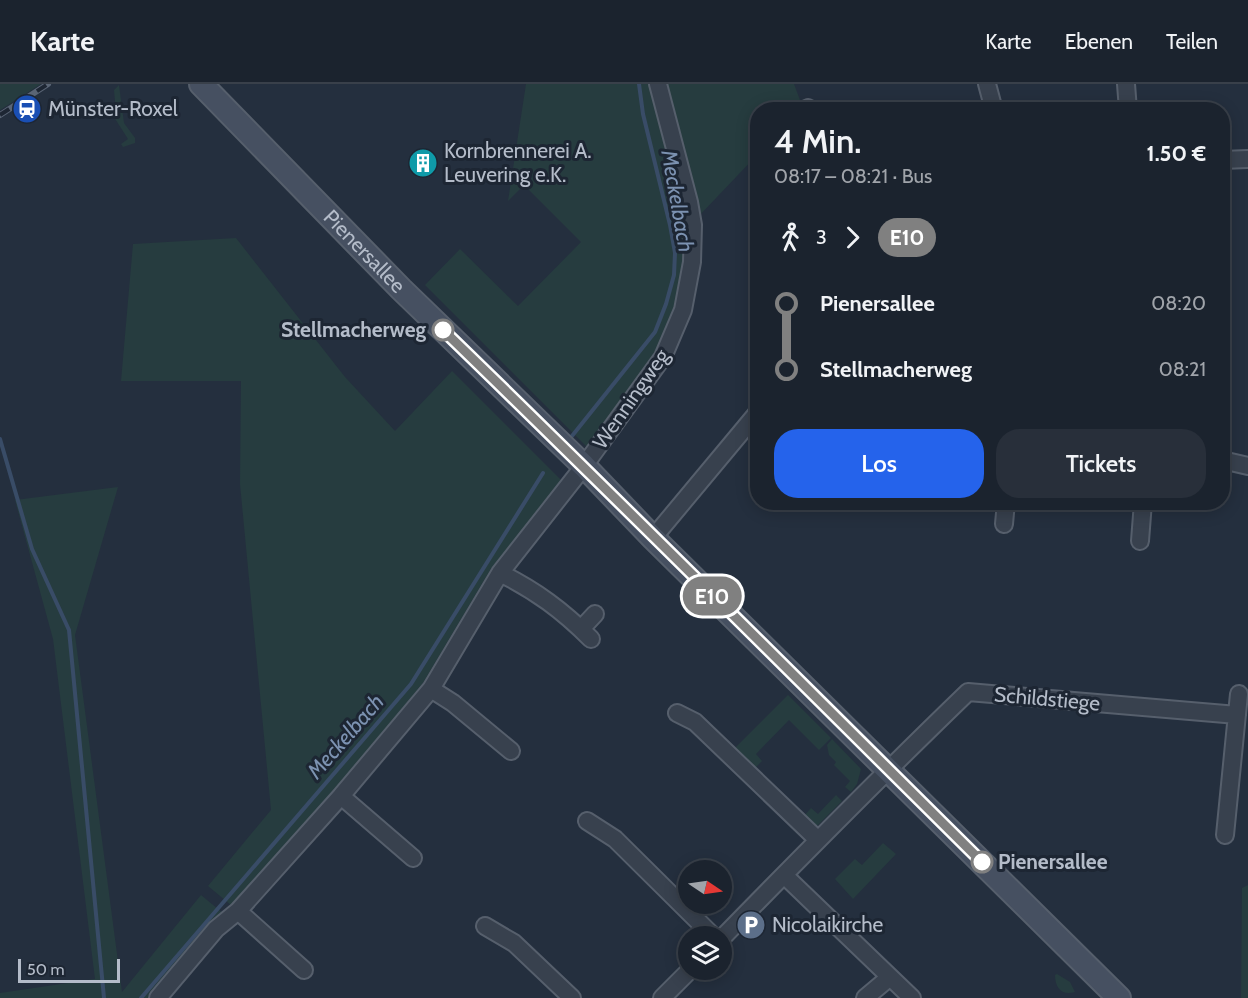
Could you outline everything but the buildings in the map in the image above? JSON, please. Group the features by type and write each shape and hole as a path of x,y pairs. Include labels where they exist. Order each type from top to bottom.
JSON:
{"main road":[{"name":"Pienersallee","path":"201,84 401,289 584,466 653,538 1119,998"}],"street":[{"name":"Wenningweg","path":"158,998 216,929 238,911 340,796 431,689 500,573 584,466 663,357 683,310 692,262 693,225 658,84"},
{"path":"987,84 991,102"},
{"path":"1126,84 1127,102"},
{"path":"1230,160 1248,159"},
{"path":"653,538 750,422"},
{"path":"1230,462 1248,466"},
{"path":"1004,524 1005,510"},
{"path":"1140,541 1142,510"},
{"path":"500,573 529,587 570,618 586,634 595,614"},
{"path":"431,689 453,703 510,751"},
{"name":"Schildstiege","path":"732,928 888,769 968,692 1237,716"},
{"path":"1225,836 1239,694"},
{"path":"677,713 695,722 818,840"},
{"path":"340,796 413,858"},
{"path":"587,821 615,839 703,926"},
{"path":"785,876 912,998"},
{"path":"238,911 304,970"},
{"path":"485,926 514,942 572,998"},
{"path":"865,998 890,977"},
{"path":"662,998 679,980"}],"green space":[{"path":"0,84 41,84 0,110"},
{"path":"526,84 652,84 657,114 687,228 685,273 669,334 590,450 425,285 460,249 518,306 581,242 524,185 508,201"},
{"path":"662,84 794,84 801,102 750,102 750,162 697,218"},
{"path":"119,85 124,123 135,138 135,143 123,147 121,144 128,139 112,114 116,112 114,90"},
{"path":"236,238 345,377 395,431 452,371 563,482 492,567 423,683 237,910 208,886 271,810 240,484 241,381 121,381 133,244"},
{"path":"118,487 75,635 122,992 201,895 224,914 152,998 0,998 0,993 95,979 53,639 15,500"},
{"path":"788,695 831,738 819,750 789,720 756,754 762,761 755,768 734,749"},
{"path":"832,739 861,769 857,784 851,792 845,787 850,781 834,765 836,762 829,755 827,745"},
{"path":"836,795 842,801 818,825 814,825 804,816 811,808 818,814"},
{"path":"883,843 896,854 853,899 835,879 855,859 862,865"},
{"path":"1248,885 1248,998 1241,998 1242,888"},
{"path":"1057,974 1070,982 1075,992 1066,993 1060,990 1055,980"}],"waterway":[{"name":"Meckelbach","path":"572,436 655,332 674,275 675,253 670,225 643,114 639,84"},
{"path":"0,439 32,549 69,630 104,998"},
{"name":"Meckelbach","path":"141,998 411,684 543,473"}],"railway":[{"path":"0,115 48,84"}],"bus line":[{"name":"E10","path":"443,330 584,466 653,538 982,862"}],"place":[{"name":"Münster-Roxel","path":"27,109"},
{"name":"Kornbrennerei A. Leuvering e.K.","path":"423,163"},
{"name":"Stellmacherweg","path":"443,330"},
{"name":"Pienersallee","path":"982,862"},
{"name":"Nicolaikirche","path":"751,925"}]}
